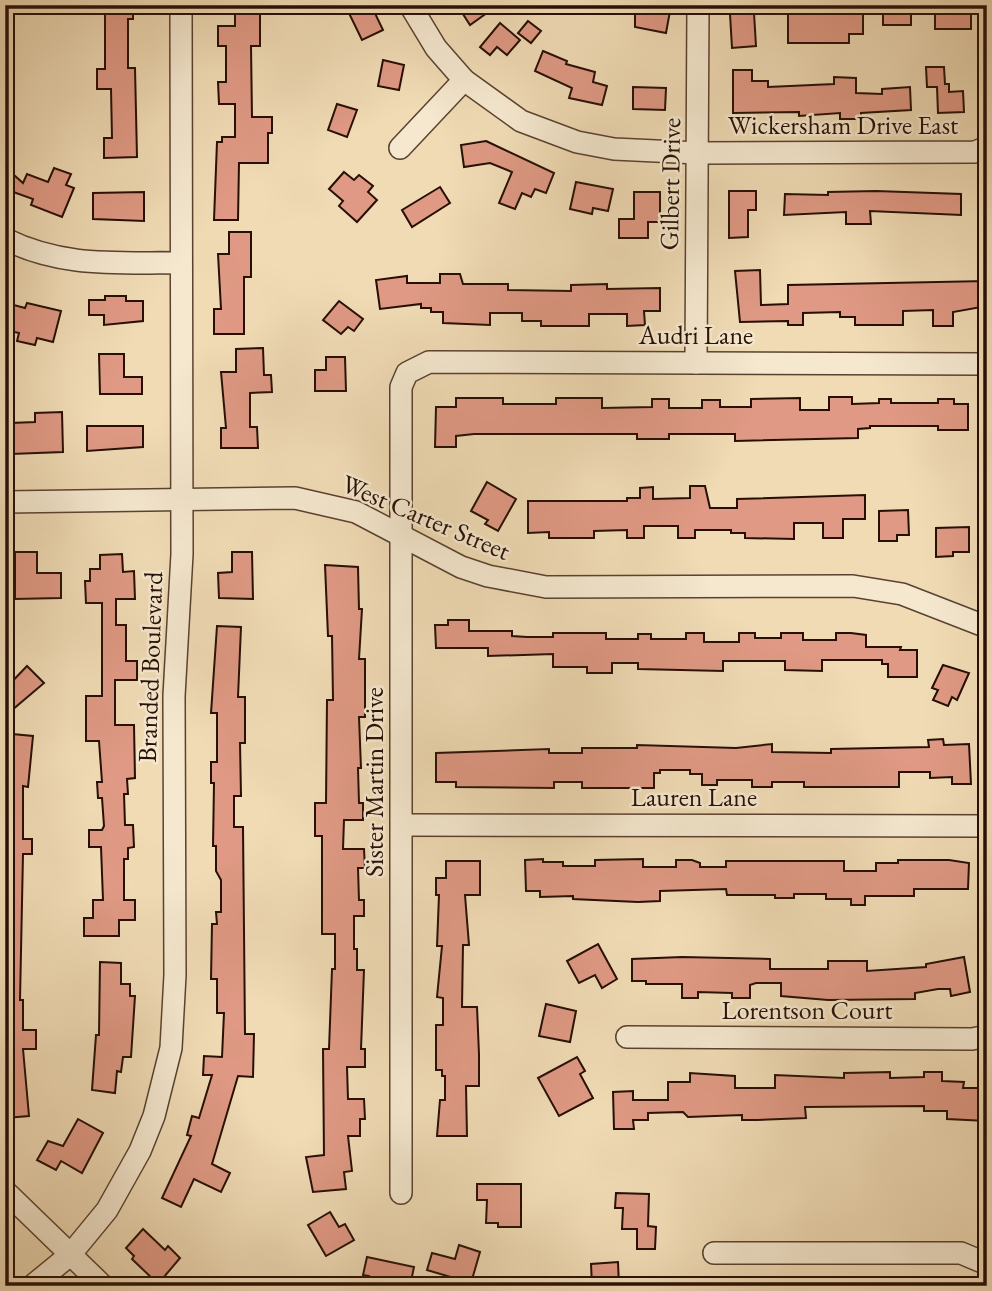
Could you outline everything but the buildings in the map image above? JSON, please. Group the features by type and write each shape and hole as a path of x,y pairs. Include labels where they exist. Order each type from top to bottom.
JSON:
{"street":[{"name":"Branded Boulevard","path":"32,1286 70,1255 107,1210 140,1151 154,1116 171,1048 175,975 174,696 182,554 181,5"},
{"name":"Wickersham Drive East","path":"411,5 436,48 464,80 522,121 576,142 614,149 698,153 975,152 987,147"},
{"name":"Gilbert Drive","path":"696,363 698,5"},
{"path":"400,148 464,80"},
{"path":"5,239 30,251 66,261 181,263"},
{"name":"Audri Lane","path":"407,373 429,362 987,363"},
{"name":"Sister Martin Drive","path":"401,1193 401,387 407,373"},
{"name":"West Carter Street","path":"5,502 295,498 356,512 403,534 461,567 517,584 546,587 853,586 902,594 987,627"},
{"name":"Lauren Lane","path":"402,825 987,825"},
{"name":"Lorentson Court","path":"627,1037 987,1036"},
{"path":"5,1191 103,1286"},
{"path":"714,1253 961,1253 987,1264"}]}
